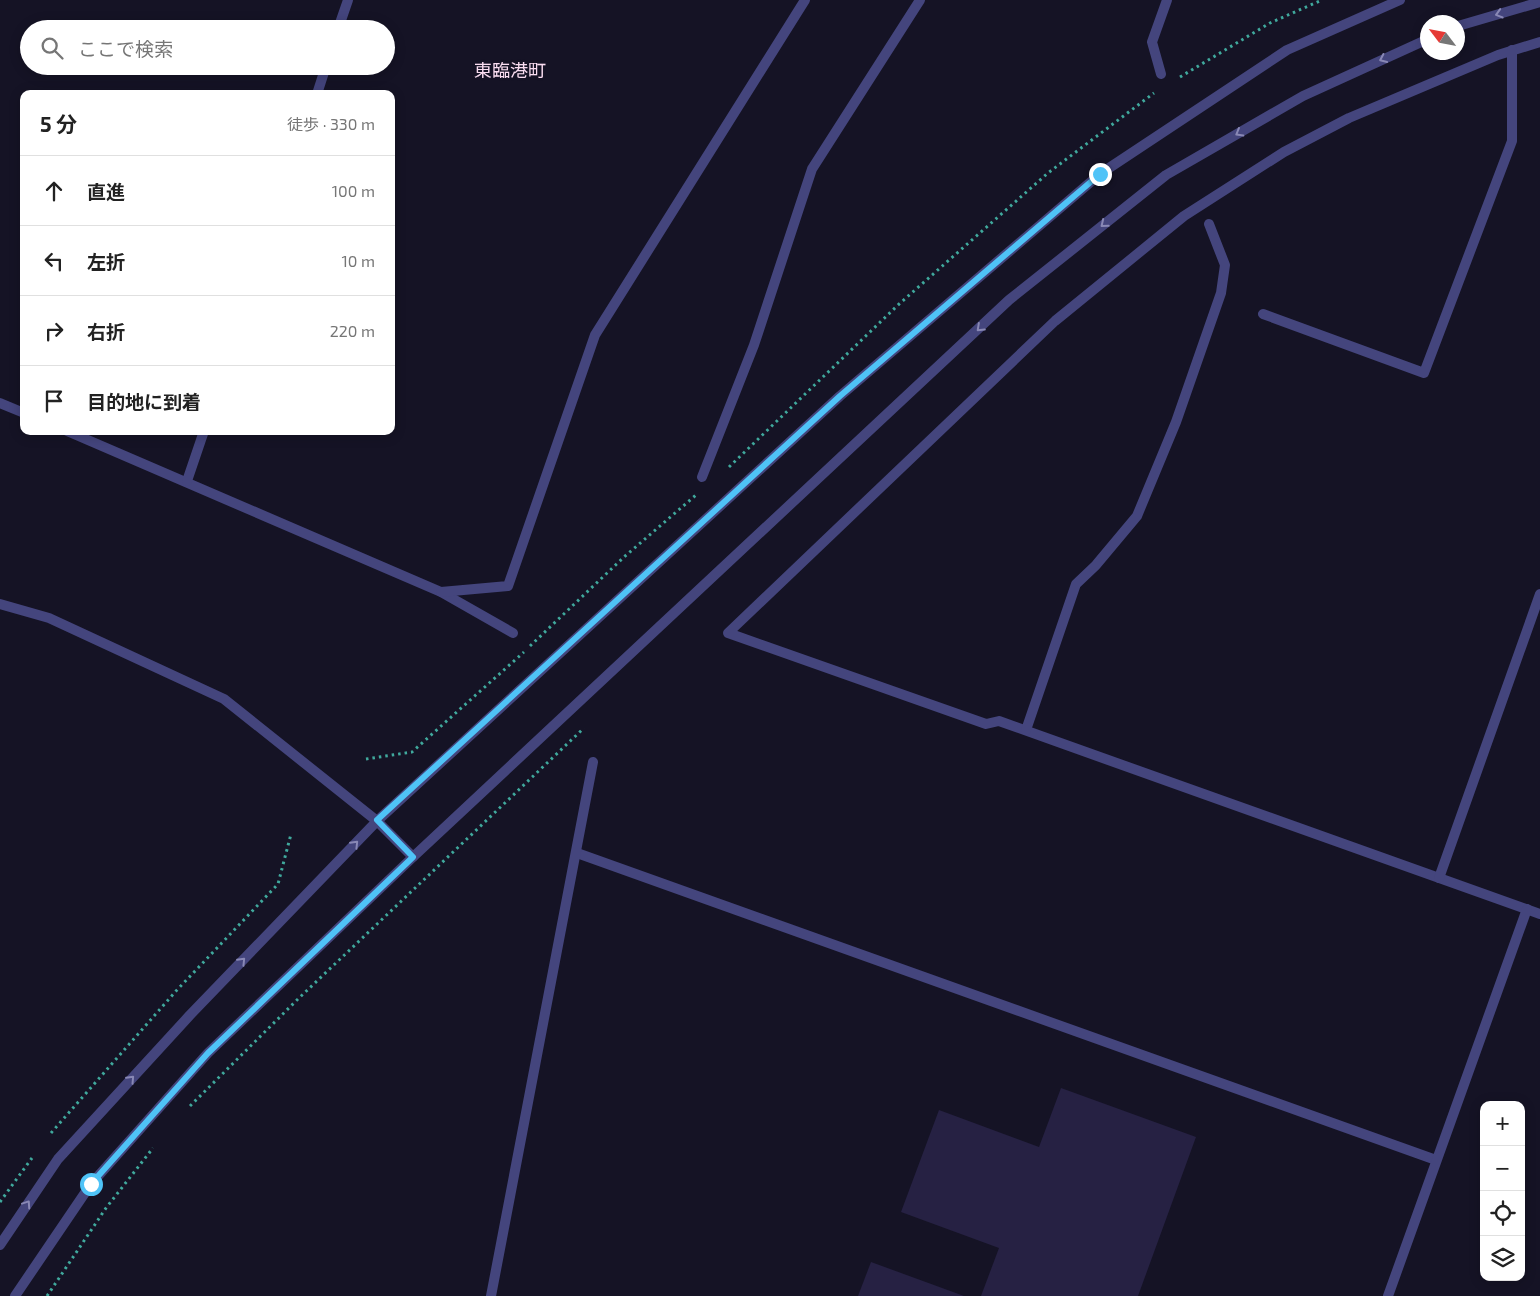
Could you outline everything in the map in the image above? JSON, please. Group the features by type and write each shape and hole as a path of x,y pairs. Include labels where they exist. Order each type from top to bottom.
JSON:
{"street":[{"path":"341,20 348,0"},
{"path":"441,592 508,586 595,336 805,0"},
{"path":"702,477 754,345 812,169 920,0"},
{"path":"1161,74 1152,42 1167,0"},
{"path":"0,1244 58,1158 190,1015 377,820 840,396 1100,174 1286,50 1400,0"},
{"path":"1465,24 1540,2"},
{"path":"1540,42 1512,50 1349,118 1284,152 1184,216 1055,321 728,633 986,724 999,721 1026,730 1540,914"},
{"path":"15,1296 91,1184 208,1053 413,857 1024,289 1166,175 1303,96 1420,43"},
{"path":"1263,314 1424,373 1512,141 1512,50"},
{"path":"318,90 323,75"},
{"path":"1026,730 1076,584 1096,565 1137,516 1176,422 1221,294 1225,265 1209,224"},
{"path":"0,404 20,412"},
{"path":"77,435 441,592 514,633"},
{"path":"187,481 203,435"},
{"path":"1439,878 1540,594"},
{"path":"0,604 49,618 224,698 377,820 413,857"},
{"path":"491,1296 593,762"},
{"path":"577,853 1436,1160"},
{"path":"1388,1296 1527,909"}],"path":[{"path":"184,1112 299,998 586,726"},
{"path":"49,1136 170,998 278,884 291,834"},
{"path":"47,1296 106,1208 159,1141"},
{"path":"0,1202 37,1151"}],"building":[{"path":"1061,1088 1196,1137 1138,1296 981,1296 999,1248 901,1212 939,1110 1039,1147"},
{"path":"871,1262 964,1296 858,1296"}],"district":[{"name":"東臨港町","path":"510,70"}],"route":[{"path":"91,1184 208,1053 413,857 377,820 840,396 1100,174"}]}
